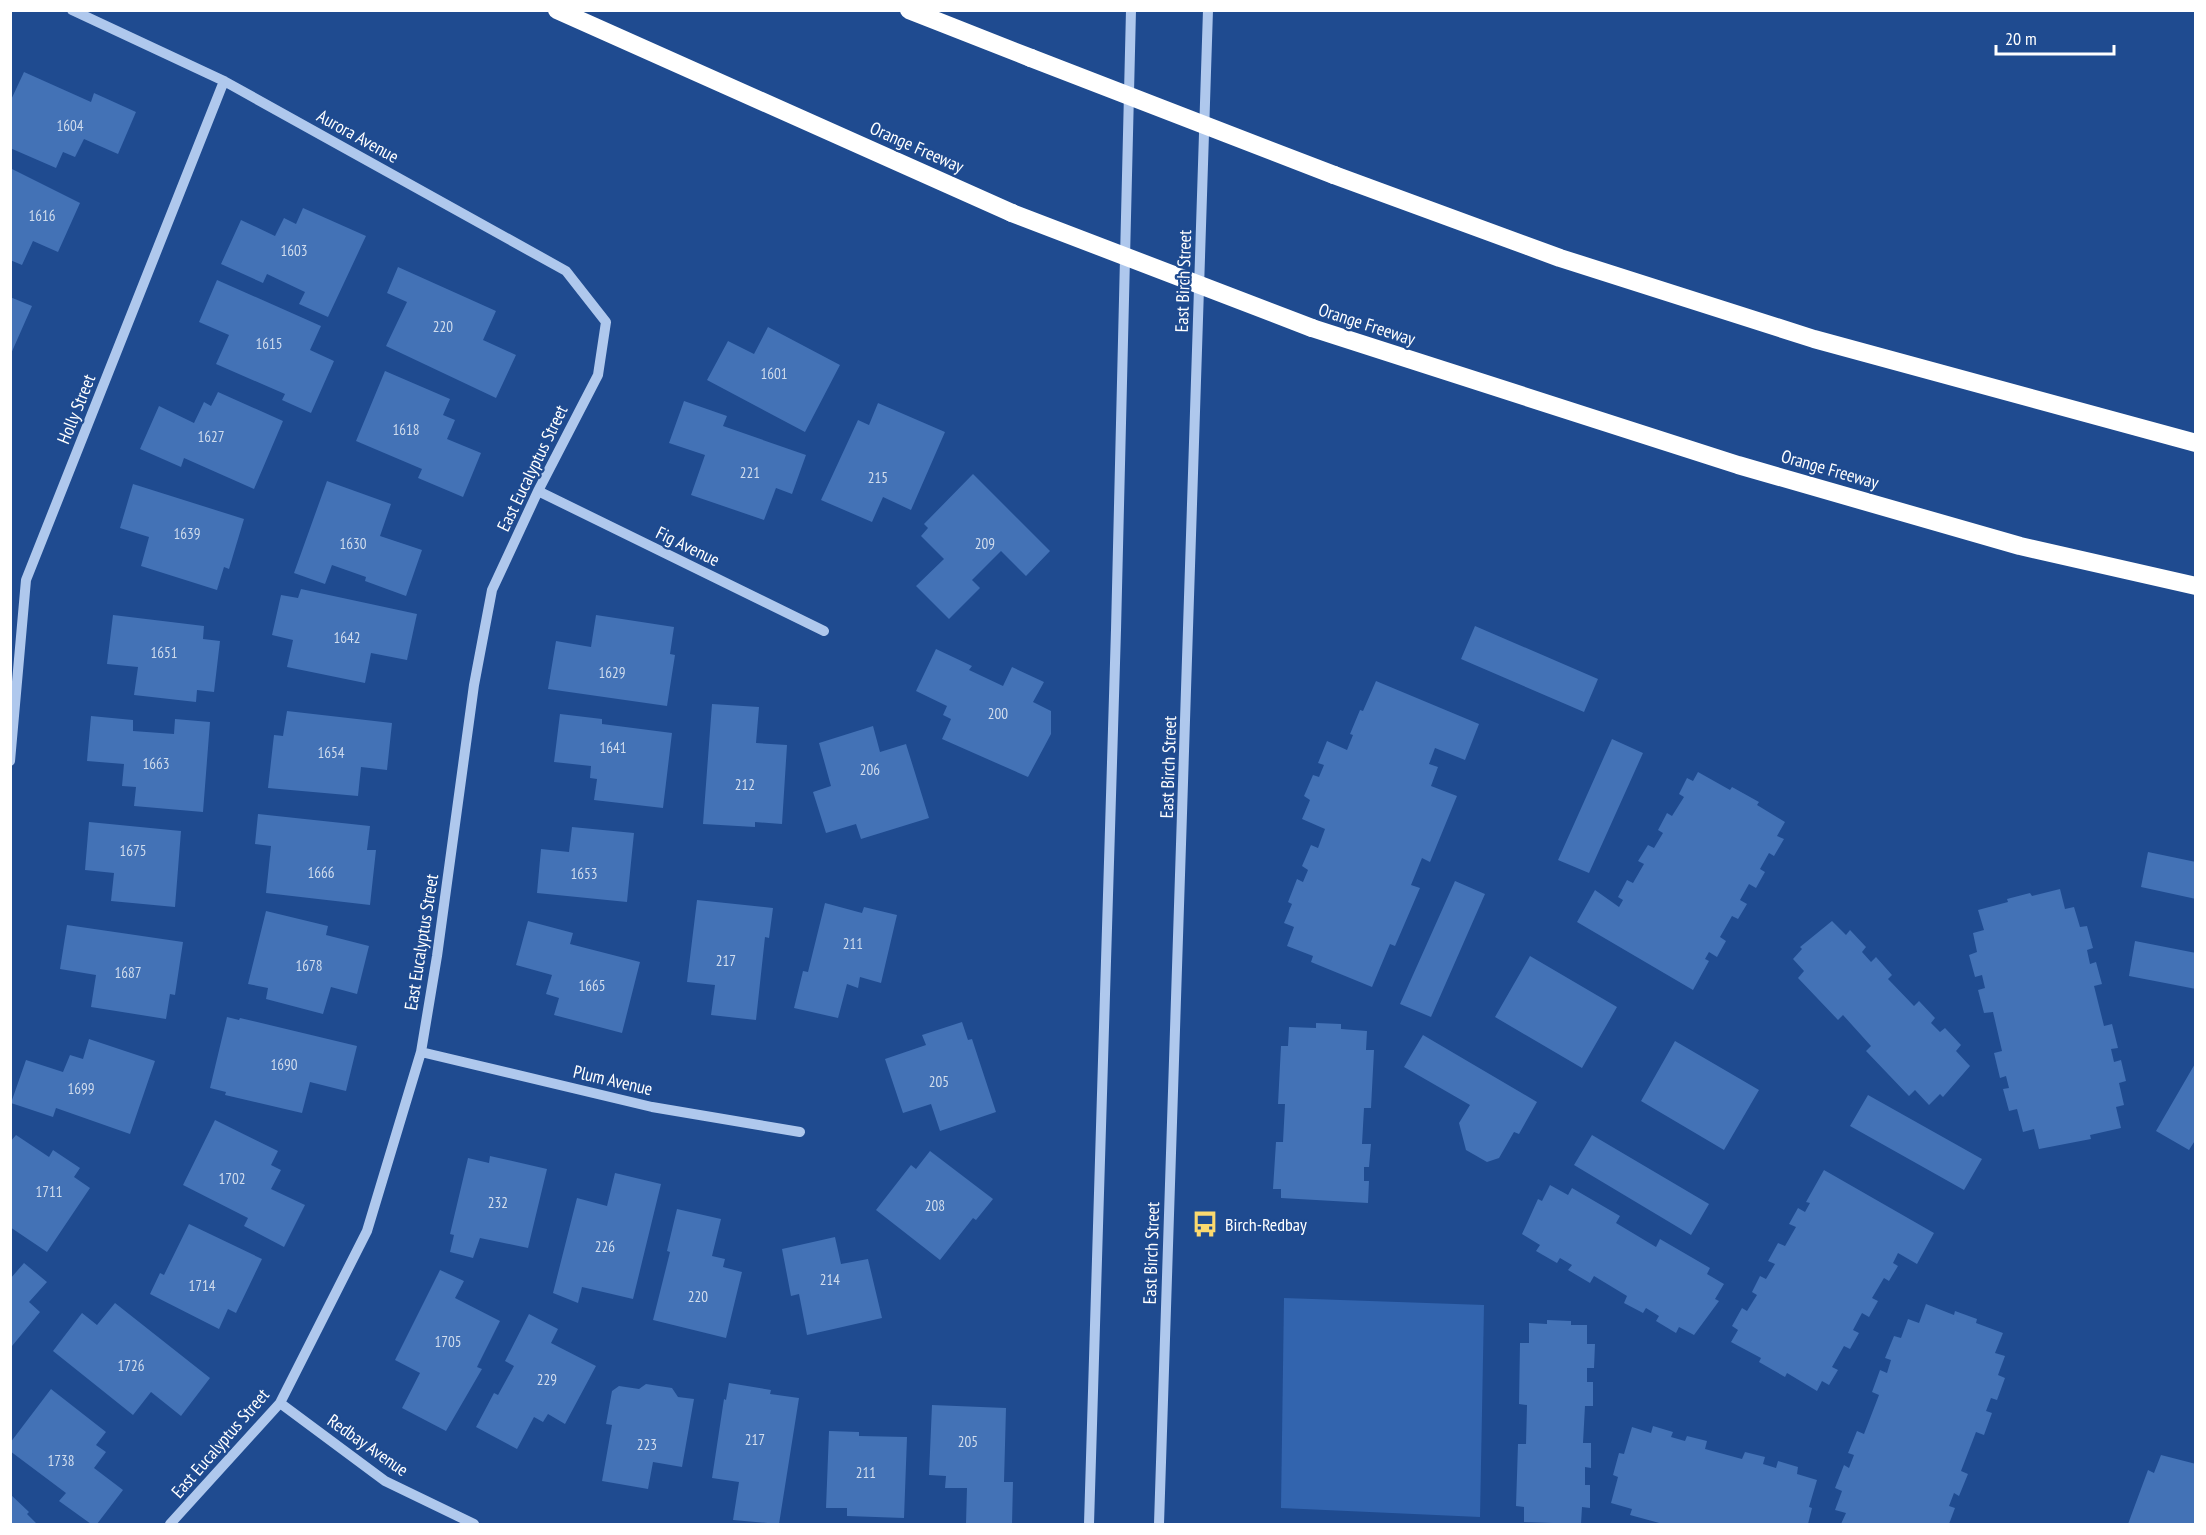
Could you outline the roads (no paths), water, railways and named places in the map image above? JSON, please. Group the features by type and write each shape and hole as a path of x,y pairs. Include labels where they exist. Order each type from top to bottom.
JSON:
{"highway":[{"name":"Orange Freeway","path":"557,10 1012,213 1312,328 1738,465 2020,546 2196,586"},
{"path":"909,10 1334,175 1560,258 1814,339 2196,443"}],"street":[{"name":"Aurora Avenue","path":"72,10 224,81 566,271 606,321"},
{"path":"1089,1524 1116,642 1131,10"},
{"name":"East Birch Street","path":"1159,1524 1209,10"},
{"name":"Holly Street","path":"10,761 26,580 224,81"},
{"name":"East Eucalyptus Street","path":"170,1524 280,1403 367,1231 421,1052 437,956 474,685 492,590 538,491 598,375 606,321"},
{"name":"Fig Avenue","path":"538,491 824,631"},
{"name":"Plum Avenue","path":"421,1052 652,1107 800,1132"},
{"name":"Redbay Avenue","path":"280,1403 385,1481 474,1524"}],"place":[{"name":"Birch-Redbay","path":"1205,1224"}]}
